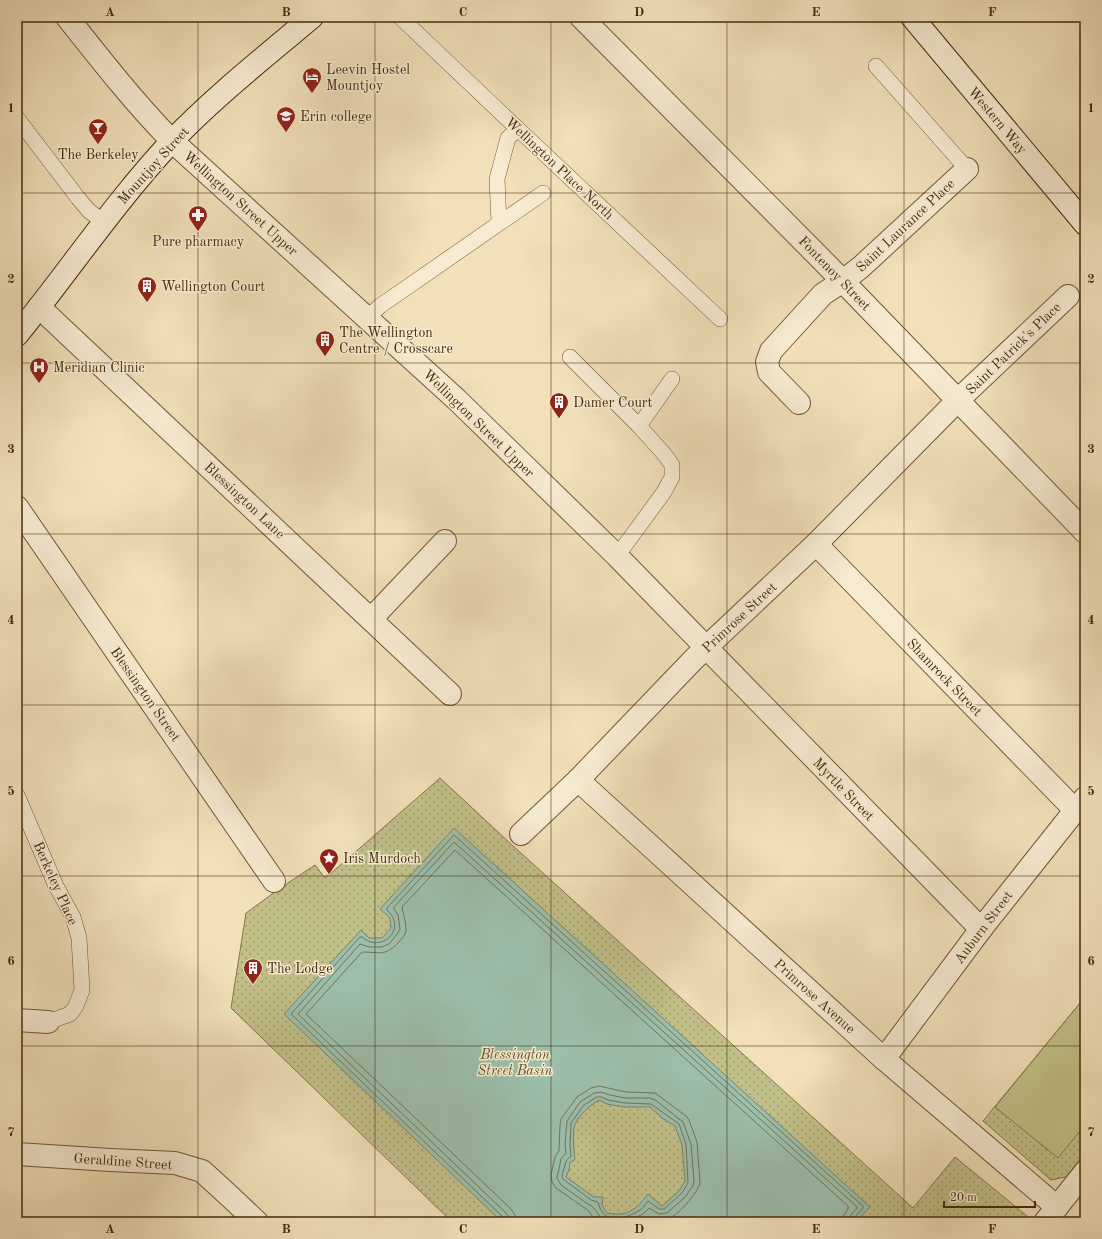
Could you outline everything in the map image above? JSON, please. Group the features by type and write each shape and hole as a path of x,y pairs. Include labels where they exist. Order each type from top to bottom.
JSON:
{"street":[{"name":"Wellington Street Upper","path":"67,17 118,82 172,141 456,399 617,556 707,648"},
{"name":"Mountjoy Street","path":"17,335 40,307 72,262 128,192 172,141 223,93 312,17"},
{"name":"Fontenoy Street","path":"581,17 843,281 1085,532"},
{"name":"Western Way","path":"912,17 1085,224"},
{"name":"Saint Laurance Place","path":"799,402 769,372 767,362 771,351 823,294 861,267 967,169"},
{"name":"Saint Patrick's Place","path":"958,400 1068,296"},
{"name":"Blessington Lane","path":"40,307 450,694"},
{"name":"Primrose Street","path":"521,834 578,780 694,659 816,544 958,400"},
{"name":"Blessington Street","path":"17,507 274,881"},
{"path":"371,619 445,541"},
{"name":"Shamrock Street","path":"816,544 1080,804"},
{"name":"Myrtle Street","path":"707,648 980,929"},
{"name":"Primrose Avenue","path":"578,780 884,1059 1051,1214"},
{"name":"Auburn Street","path":"884,1059 980,929 1080,804"},
{"name":"Berkeley Place","path":"17,1020 48,1022"},
{"name":"Geraldine Street","path":"17,1154 175,1163 202,1171 257,1222"},
{"path":"1051,1214 1085,1172"}],"lane":[{"name":"Wellington Place North","path":"400,17 720,319"},
{"path":"876,66 967,169"},
{"path":"17,118 78,198 89,210 104,222"},
{"path":"499,223 497,179 508,138 518,129"},
{"path":"367,318 380,306 543,193"},
{"path":"570,357 639,426 672,465 672,477 664,492 617,556"},
{"path":"639,426 672,379"},
{"name":"Berkeley Place","path":"17,795 56,886 73,917 79,938 82,990 76,1006 70,1014 48,1022"}],"green space":[{"name":"Blessington Street Basin","path":"440,778 913,1208 955,1157 1033,1221 452,1222 231,1008 246,913 315,865 324,877 329,875"},
{"path":"1085,997 1085,1153 1066,1177 1051,1180 983,1121"},
{"path":"1085,997 1085,1125 1058,1158 995,1107"}],"water":[{"name":"Blessington Street Basin","path":"454,828 870,1207 856,1222 502,1222 284,1014 361,930 369,938 382,938 391,928 390,918 380,909","holes":["599,1100 607,1104 624,1107 650,1107 662,1118 675,1126 682,1145 685,1181 679,1191 662,1206 648,1194 635,1208 626,1213 607,1213 602,1205 603,1197 594,1197 566,1177 570,1162 575,1160 574,1132 575,1125 579,1117"]}],"place":[{"name":"Leevin Hostel Mountjoy","path":"312,94"},
{"name":"Erin college","path":"286,133"},
{"name":"The Berkeley","path":"98,145"},
{"name":"Pure pharmacy","path":"198,232"},
{"name":"Wellington Court","path":"147,303"},
{"name":"The Wellington Centre / Crosscare","path":"325,357"},
{"name":"Meridian Clinic","path":"39,384"},
{"name":"Damer Court","path":"559,419"},
{"name":"Iris Murdoch","path":"329,875"},
{"name":"The Lodge","path":"253,985"}]}
